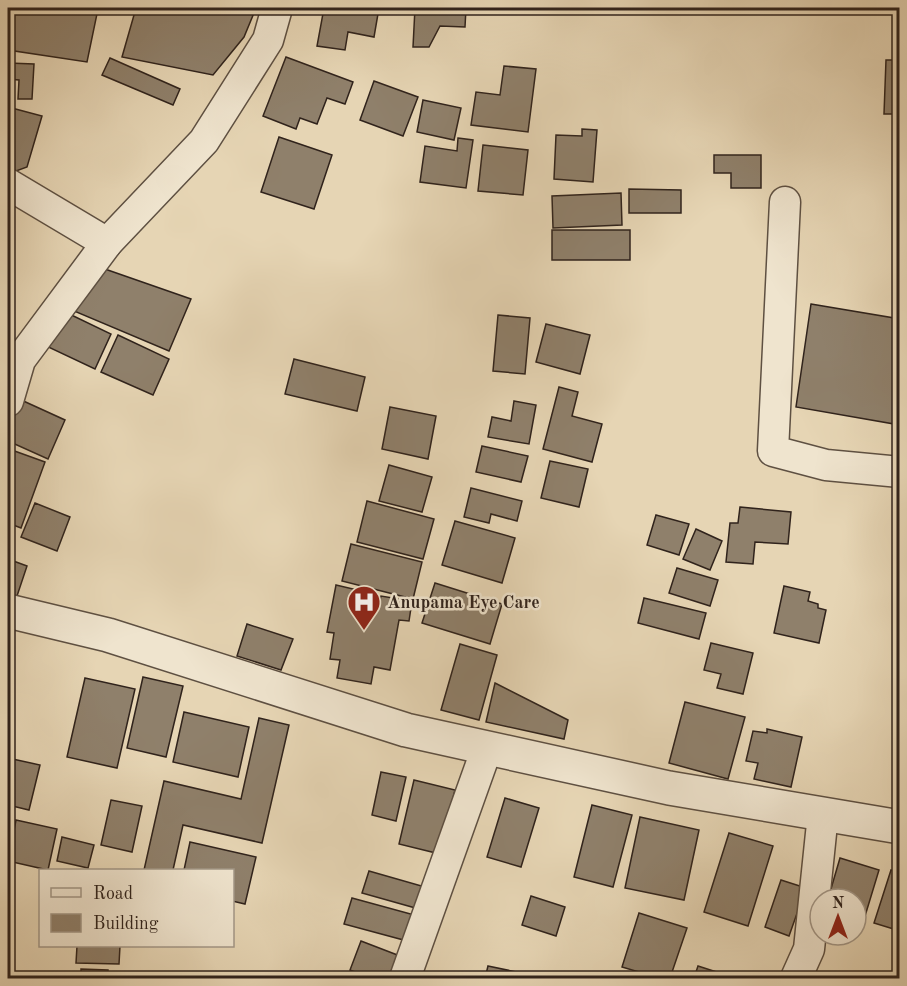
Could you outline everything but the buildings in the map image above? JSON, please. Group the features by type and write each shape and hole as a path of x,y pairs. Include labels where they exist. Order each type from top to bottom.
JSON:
{"street":[{"path":"8,401 20,360 107,243 204,141 268,40 277,8"},
{"path":"8,183 107,243"},
{"path":"784,202 773,451 826,465 900,472"},
{"path":"8,612 108,634 406,730 669,788 900,827"},
{"path":"405,978 487,748"},
{"path":"796,978 809,949 823,814"}],"place":[{"name":"Anupama Eye Care","path":"364,631"}]}
